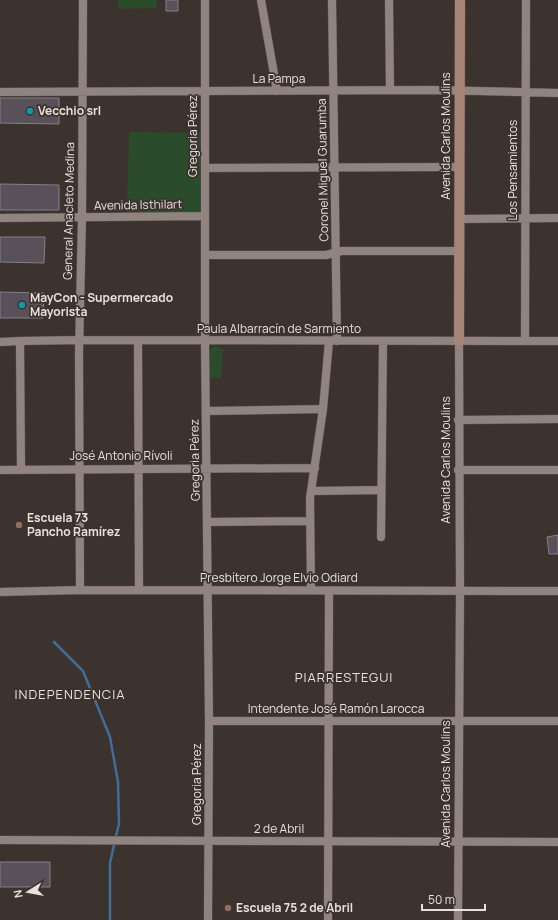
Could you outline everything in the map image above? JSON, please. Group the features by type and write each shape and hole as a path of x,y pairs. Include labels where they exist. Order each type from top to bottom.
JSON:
{"street":[{"name":"General Anacleto Medina","path":"80,590 79,340 82,217 83,0"},
{"name":"Gregoria Pérez","path":"205,0 205,341 209,721 208,920"},
{"path":"261,0 278,91"},
{"name":"Coronel Miguel Guarumba","path":"311,590 311,491 333,341 336,252 336,168 332,0"},
{"path":"388,0 390,90"},
{"name":"Avenida Carlos Moulins","path":"458,920 458,721 460,591 458,470 458,251 460,0"},
{"name":"Los Pensamientos","path":"525,341 526,0"},
{"name":"La Pampa","path":"0,92 390,90 558,93"},
{"path":"205,168 459,167"},
{"name":"Avenida Isthilart","path":"0,218 205,216"},
{"path":"459,218 558,218"},
{"path":"205,255 326,255 342,251 458,251"},
{"name":"Paula Albarracín de Sarmiento","path":"0,342 79,340 558,341"},
{"path":"381,537 382,340"},
{"path":"20,341 21,469"},
{"path":"138,341 139,590"},
{"path":"206,411 323,409"},
{"path":"458,420 558,419"},
{"name":"José Antonio Rívoli","path":"0,470 315,468"},
{"path":"458,470 558,470"},
{"path":"311,491 382,490"},
{"path":"208,522 310,521"},
{"name":"Presbítero Jorge Elvio Odiard","path":"0,592 80,590 558,591"},
{"path":"328,920 330,591"},
{"name":"Intendente José Ramón Larocca","path":"209,721 558,721"},
{"name":"2 de Abril","path":"0,840 558,842"}],"green space":[{"path":"118,0 156,0 157,8 118,9"},
{"path":"129,132 200,133 200,213 127,212"},
{"path":"216,346 223,349 221,378 208,377 210,349"}],"building":[{"path":"166,0 178,0 178,11 166,11"},
{"name":"Vecchio srl","path":"0,98 59,98 59,124 0,123"},
{"path":"0,184 59,185 59,210 0,210"},
{"path":"0,237 45,237 44,263 0,262"},
{"name":"MayCon - Supermercado Mayorista","path":"0,292 44,293 43,318 0,318"},
{"path":"558,535 558,554 549,554 547,537"},
{"path":"0,862 50,862 50,887 0,887"}],"waterway":[{"path":"54,642 83,671 110,737 118,782 119,824 116,836"},
{"path":"110,920 110,863 114,845"}],"place":[{"name":"Vecchio srl","path":"30,111"},
{"name":"MayCon - Supermercado Mayorista","path":"22,305"},
{"name":"Escuela 73 Pancho Ramírez","path":"19,525"},
{"name":"Escuela 75 2 de Abril","path":"228,908"}],"district":[{"name":"PIARRESTEGUI","path":"344,677"},
{"name":"INDEPENDENCIA","path":"70,694"}]}
